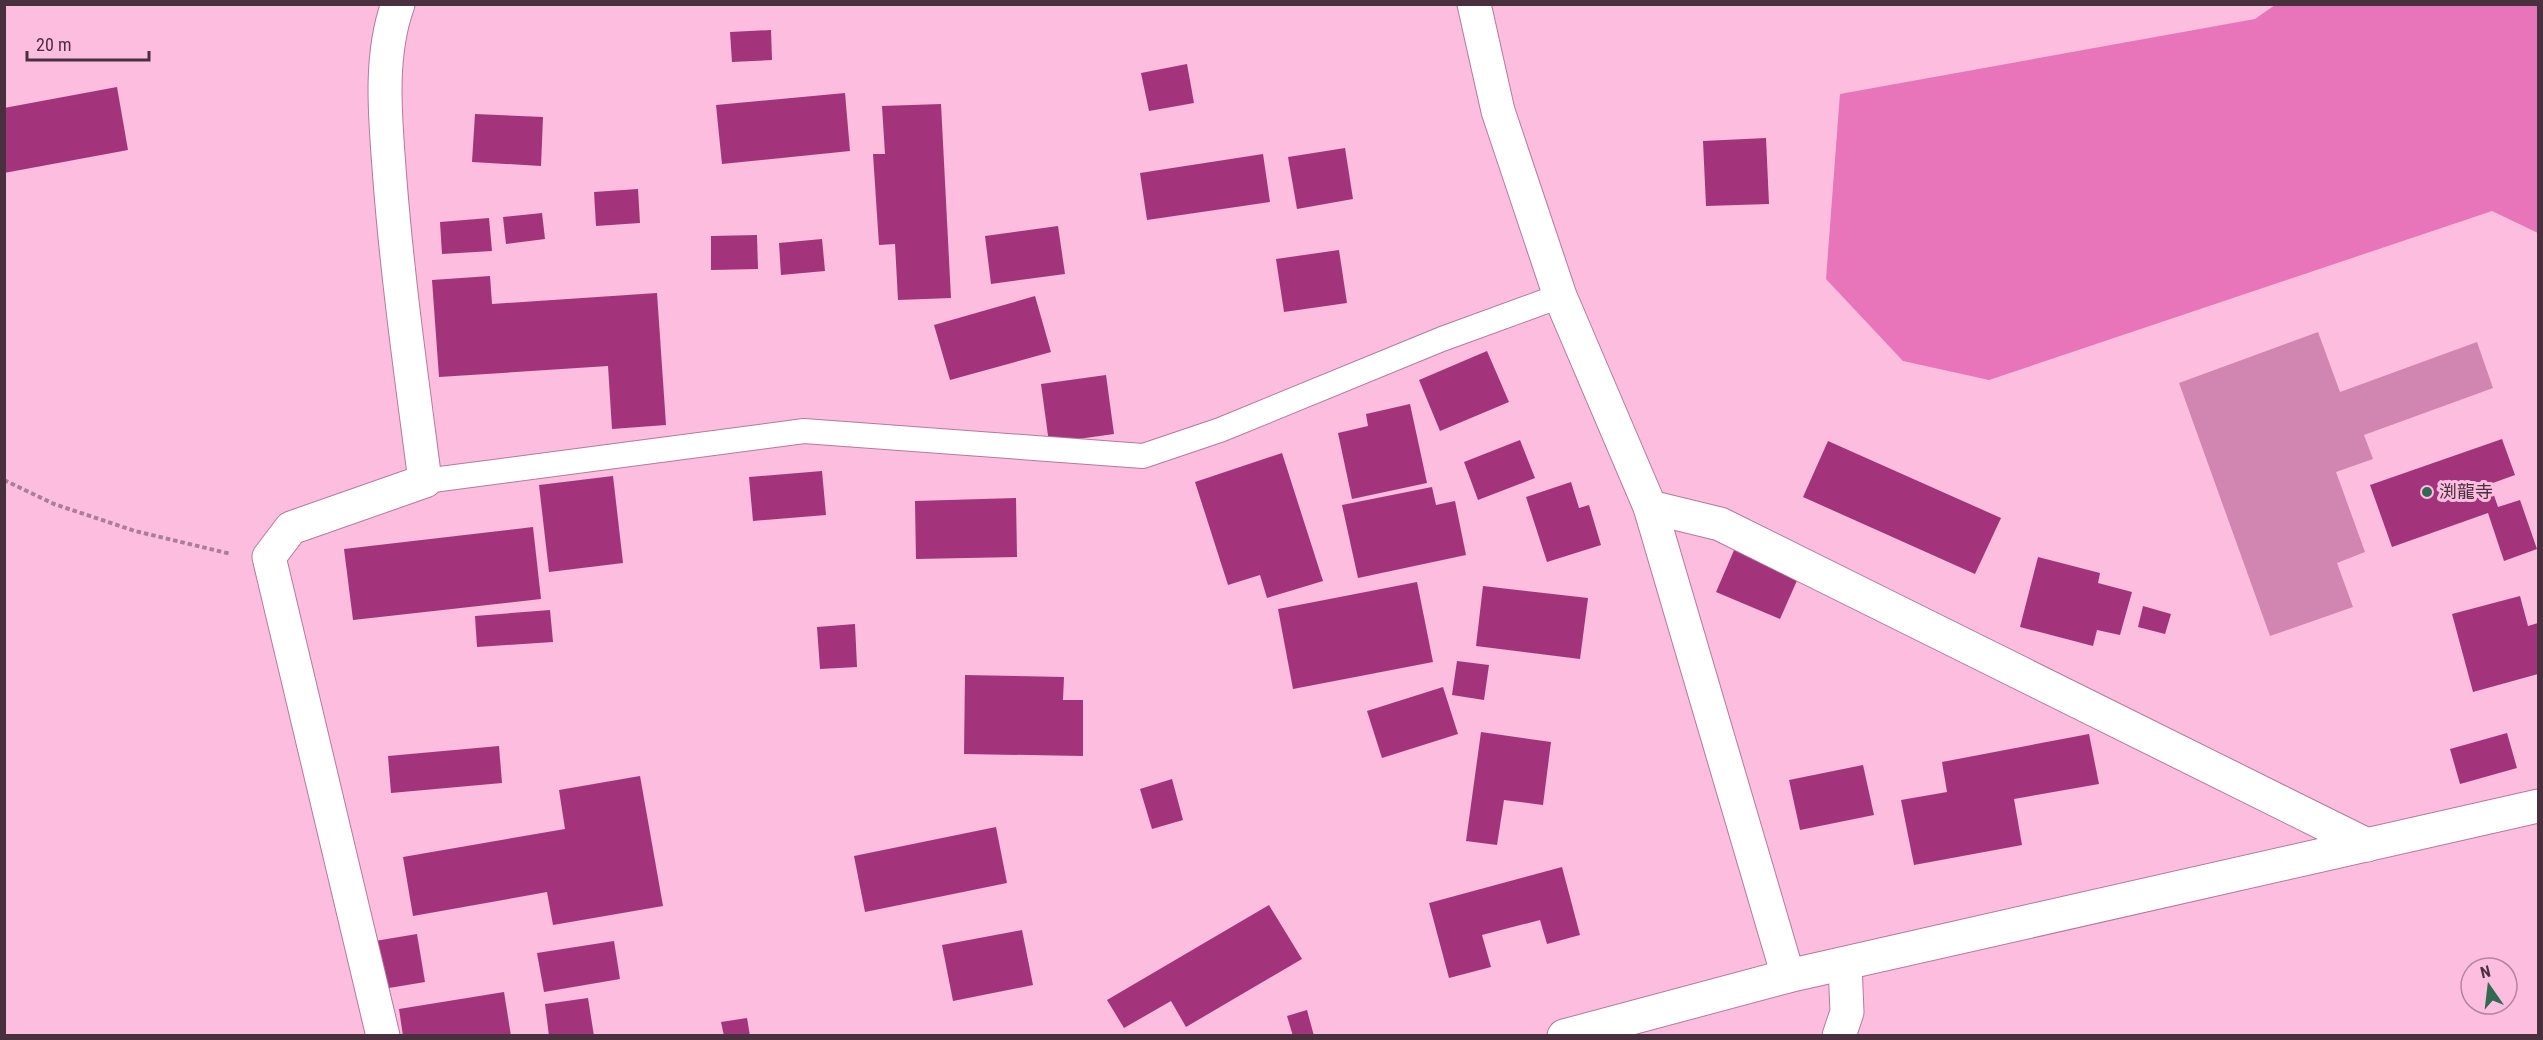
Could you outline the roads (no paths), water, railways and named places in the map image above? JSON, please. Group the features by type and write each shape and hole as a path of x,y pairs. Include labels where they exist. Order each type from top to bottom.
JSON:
{"street":[{"path":"383,1035 269,557 291,528 425,481 396,265 386,120 389,29 398,4"},
{"path":"1474,4 1498,111 1560,296 1650,507 1788,976"},
{"path":"1650,507 1720,524 2367,845"},
{"path":"1564,1035 1788,976 2538,806"},
{"path":"1839,1035 1847,1012 1845,963"}],"lane":[{"path":"425,481 804,431 1143,456 1220,430 1442,339 1560,296"}],"place":[{"name":"渕龍寺","path":"2427,492"}]}
